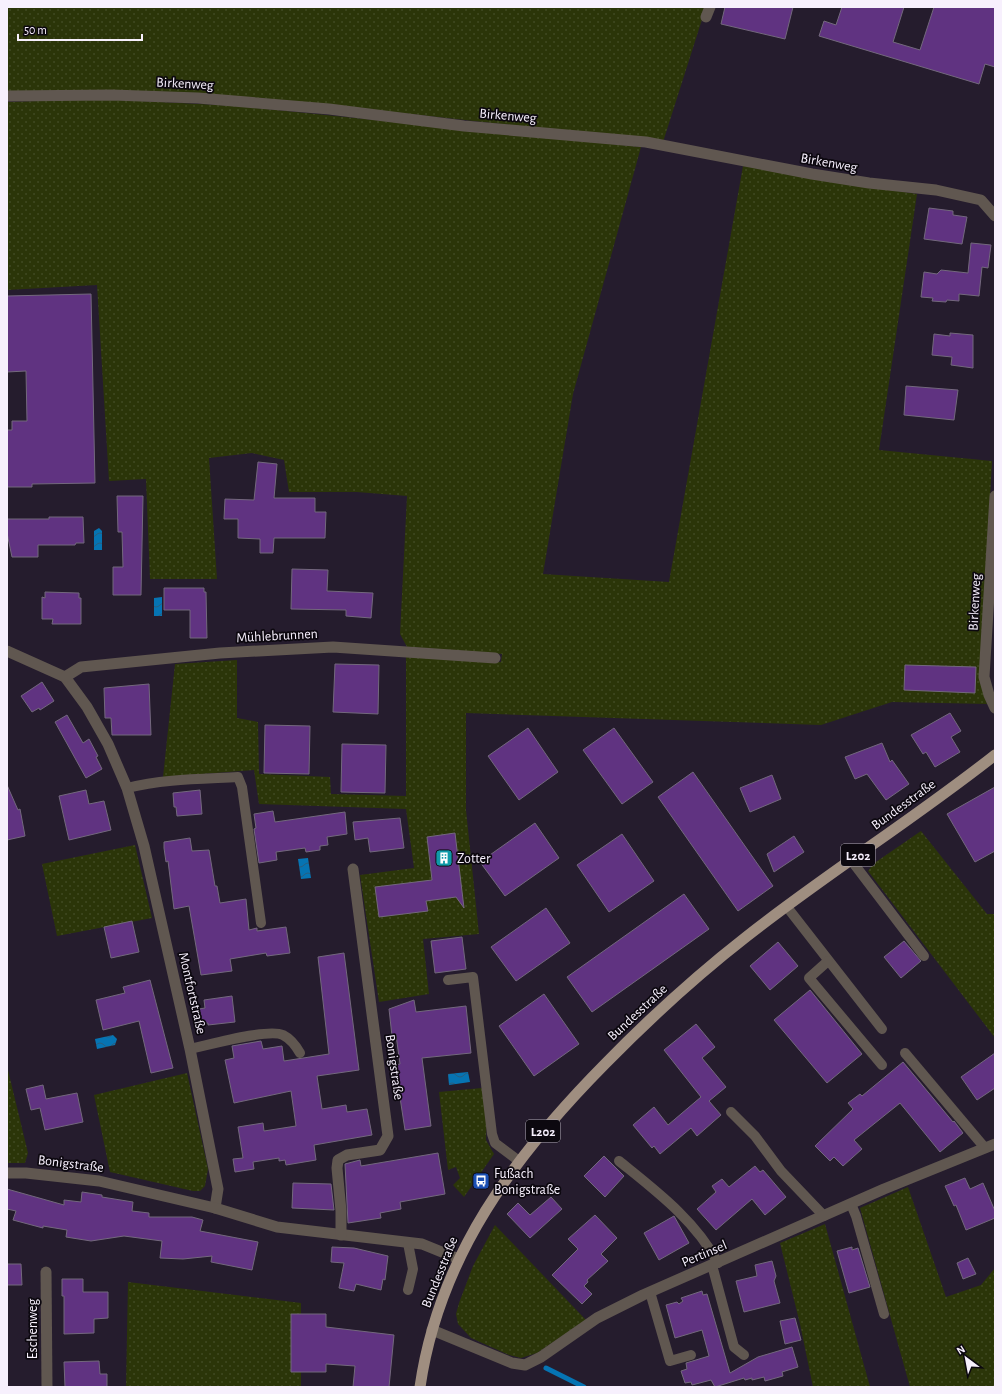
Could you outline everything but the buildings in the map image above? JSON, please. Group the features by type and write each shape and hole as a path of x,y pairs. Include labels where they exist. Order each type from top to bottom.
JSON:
{"main road":[{"name":"Bundesstraße","path":"420,1387 432,1330 444,1294 469,1237 490,1201 519,1161 569,1101 628,1040 691,982 746,937 995,755"}],"street":[{"name":"Birkenweg","path":"7,96 112,95 198,98 329,109 464,126 646,142 819,176 936,190 981,200 995,216"},
{"name":"Birkenweg","path":"995,496 984,677 989,695 995,708"},
{"name":"Mühlebrunnen","path":"65,677 80,666 220,654 332,647 495,658"},
{"path":"7,651 65,677"},
{"name":"Montfortstraße","path":"65,677 87,707 108,744 127,788 144,846 190,1049 218,1189 215,1208"},
{"name":"Bonigstraße","path":"341,1235 341,1211 337,1168 338,1160 347,1155 380,1150 388,1136 353,868"},
{"name":"Pertinsel","path":"432,1330 512,1364 525,1365 560,1345 597,1318 650,1292 851,1204 990,1146"},
{"name":"Bonigstraße","path":"7,1173 26,1173 99,1181 215,1208 277,1227 422,1244 459,1259"},
{"name":"Eschenweg","path":"46,1272 47,1387"}],"lane":[{"path":"127,788 142,784 238,777 242,787 260,923"},
{"path":"851,860 924,956"},
{"path":"787,907 882,1029"},
{"path":"828,961 809,978 882,1065"},
{"path":"448,980 472,977 492,1134 495,1143 519,1161"},
{"path":"190,1049 264,1033 283,1034 294,1042 300,1053"},
{"path":"905,1053 990,1146"},
{"path":"731,1112 754,1136 781,1170 824,1216"},
{"path":"620,1161 681,1212 713,1252 734,1347 744,1355"},
{"path":"851,1204 856,1216 884,1314"},
{"path":"408,1243 413,1269 408,1290"},
{"path":"650,1292 670,1361 691,1355"}],"green space":[{"path":"7,7 706,7 663,142 329,105 7,92"},
{"path":"102,99 237,106 641,147 573,394 543,574 669,582 743,166 917,194 879,450 992,461 980,682 987,704 892,702 821,725 466,713 466,810 479,934 423,939 429,994 379,1002 360,875 414,868 406,809 259,804 254,770 163,777 175,664 237,660 237,718 258,722 259,774 330,777 331,794 406,796 406,657 501,662 502,654 407,647 400,634 407,496 357,492 289,492 284,460 252,453 209,458 217,579 150,579 146,479 109,481 97,285 7,290 7,102"},
{"path":"921,831 987,914 995,914 995,1038 868,871 873,864"},
{"path":"135,845 152,918 57,936 42,864"},
{"path":"7,1066 28,1153 25,1163 7,1163"},
{"path":"187,1073 208,1169 205,1186 200,1191 193,1191 110,1172 94,1095"},
{"path":"482,1088 487,1113 486,1140 494,1154 464,1197 453,1185 460,1178 456,1167 448,1170 439,1092"},
{"path":"908,1187 946,1297 981,1285 995,1268 995,1387 910,1387 860,1208"},
{"path":"825,1224 870,1387 813,1387 800,1324 780,1243"},
{"path":"495,1225 586,1320 537,1353 521,1358 509,1355 471,1338 458,1324 456,1314 473,1266"},
{"path":"128,1282 301,1303 301,1387 126,1387"}],"water":[{"path":"99,528 102,531 102,550 94,550 94,531"},
{"path":"162,597 162,616 154,616 154,598"},
{"path":"308,858 311,878 301,879 298,859"},
{"path":"113,1035 117,1039 115,1045 97,1049 95,1039"},
{"path":"468,1072 470,1082 449,1085 448,1074"}],"waterway":[{"path":"546,1368 584,1387"}],"place":[{"name":"Zotter","path":"444,858"},
{"name":"Fußach Bonigstraße","path":"481,1181"}]}
